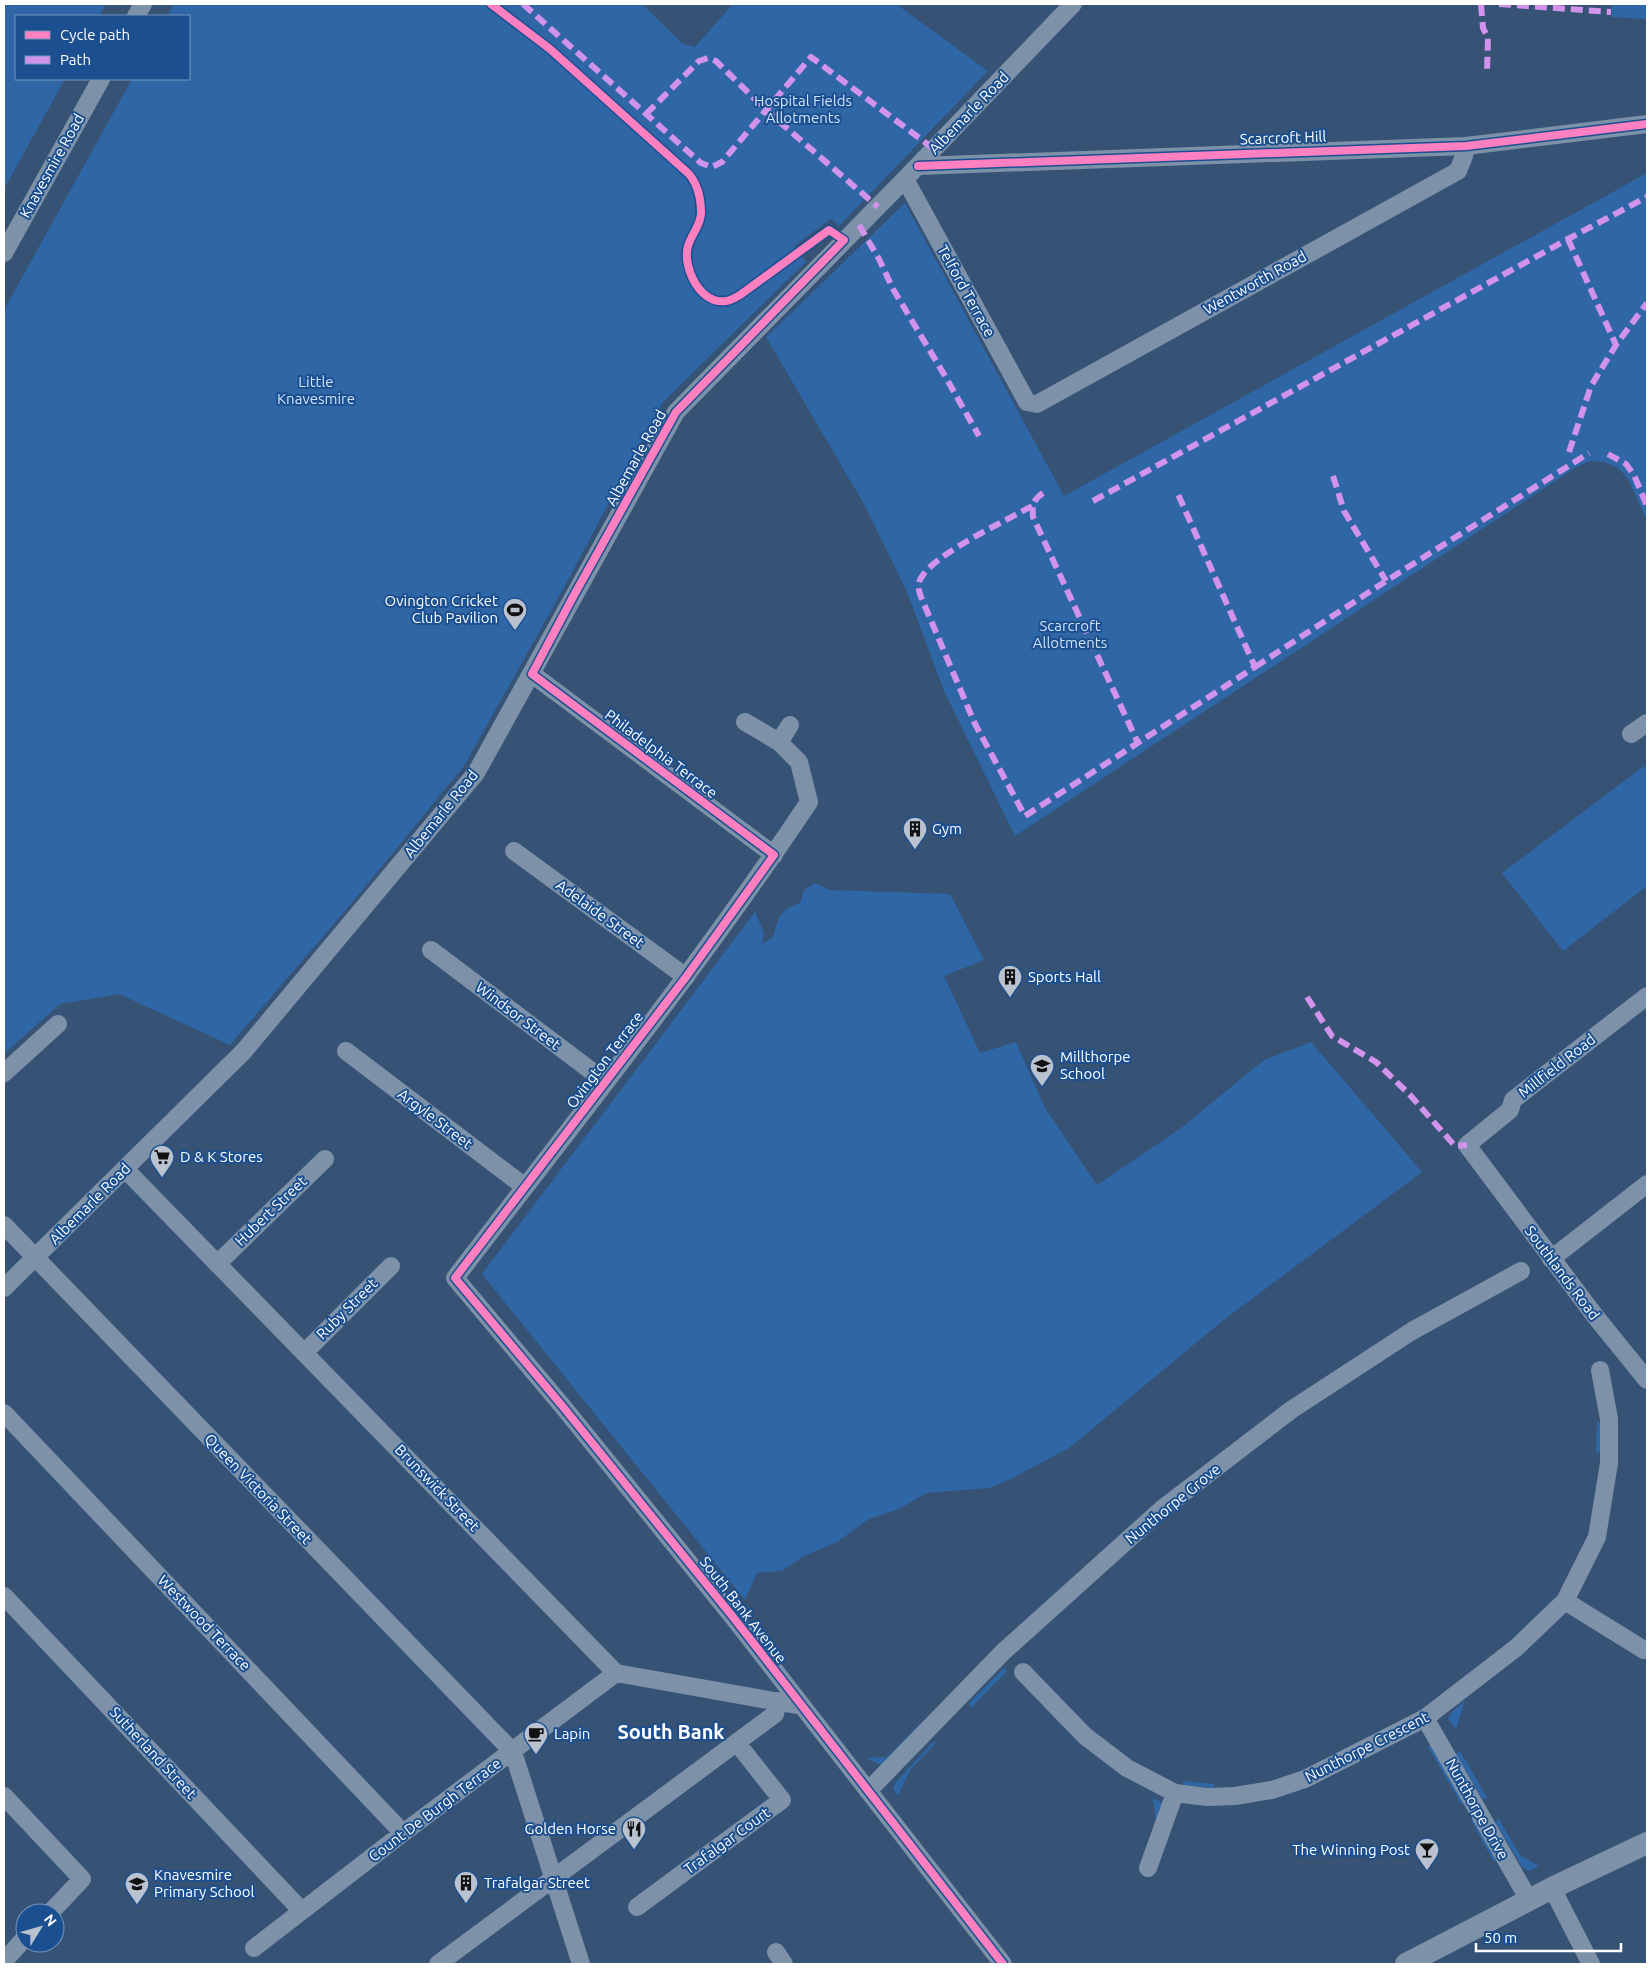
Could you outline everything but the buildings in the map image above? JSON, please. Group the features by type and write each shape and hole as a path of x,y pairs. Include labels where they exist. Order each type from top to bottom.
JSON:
{"street":[{"path":"137,15 143,4"},
{"name":"Albemarle Road","path":"4,1288 244,1052 476,773 676,412 918,166 1064,7"},
{"name":"Knavesmire Road","path":"4,254 100,80"},
{"name":"Scarcroft Hill","path":"918,166 1466,146 1647,124"},
{"name":"Wentworth Road","path":"1027,402 1037,404 1458,170 1466,146"},
{"name":"Telford Terrace","path":"905,179 1027,402"},
{"name":"Philadelphia Terrace","path":"532,674 774,855"},
{"name":"Ovington Terrace","path":"455,1278 686,977 774,855 809,802 799,762 779,742 745,722"},
{"path":"1631,734 1647,723"},
{"path":"779,742 790,725"},
{"name":"Adelaide Street","path":"514,850 686,977"},
{"name":"Windsor Street","path":"430,950 606,1082"},
{"name":"Millfield Road","path":"1481,1164 1467,1146 1510,1110 1514,1100 1647,996"},
{"path":"4,1073 58,1024"},
{"name":"Argyle Street","path":"346,1051 525,1188"},
{"name":"Hubert Street","path":"217,1264 326,1159"},
{"name":"Southlands Road","path":"1481,1164 1551,1259 1644,1370"},
{"name":"Brunswick Street","path":"125,1169 616,1674"},
{"path":"1551,1259 1647,1184"},
{"name":"Queen Victoria Street","path":"4,1225 513,1752"},
{"name":"Ruby Street","path":"304,1353 391,1266"},
{"name":"Nunthorpe Grove","path":"868,1791 1003,1652 1162,1509 1292,1410 1412,1330 1521,1272"},
{"name":"South Bank Avenue","path":"455,1278 564,1408 802,1706 1003,1964"},
{"name":"Nunthorpe Crescent","path":"1023,1672 1085,1736 1127,1768 1175,1793 1207,1797 1235,1796 1272,1790 1305,1779 1425,1718 1517,1647 1565,1601 1597,1536 1604,1500 1609,1464 1609,1419 1600,1370"},
{"name":"Westwood Terrace","path":"4,1413 403,1833"},
{"name":"Sutherland Street","path":"4,1596 301,1910"},
{"path":"1565,1601 1644,1650"},
{"path":"616,1674 802,1706"},
{"name":"Count De Burgh Terrace","path":"254,1948 301,1910 616,1674"},
{"path":"438,1964 775,1714 778,1701"},
{"name":"Nunthorpe Drive","path":"1425,1718 1529,1900"},
{"name":"Trafalgar Court","path":"637,1907 782,1800 737,1743"},
{"path":"513,1752 581,1964"},
{"path":"1148,1868 1175,1793"},
{"path":"4,1796 82,1879 59,1903"},
{"path":"1406,1964 1552,1888 1647,1843"},
{"path":"1552,1888 1591,1964"},
{"path":"4,1960 15,1948"}],"green space":[{"path":"4,4 106,4 100,15 15,15 15,80 64,80 4,189"},
{"name":"Little Knavesmire","path":"174,4 642,4 682,43 695,47 733,4 896,4 988,71 839,226 831,219 794,246 806,262 663,402 562,591 464,766 356,898 230,1045 119,994 60,1004 4,1054 4,310 131,80 190,80 190,15 168,15"},
{"path":"1611,4 1647,4 1647,19 1612,17"},
{"name":"Scarcroft Allotments","path":"1647,173 1647,520 1628,479 1618,468 1604,462 1590,461 1575,468 1015,836 944,691 907,592 865,506 766,337 905,203 1064,496"},
{"path":"1644,766 1647,770 1647,886 1563,951 1502,873"},
{"path":"815,883 830,890 950,894 984,960 944,976 980,1053 1016,1042 1045,1108 1097,1185 1181,1128 1264,1060 1311,1042 1422,1172 1225,1319 1069,1448 1009,1480 989,1488 927,1493 899,1509 869,1519 837,1542 804,1556 782,1571 757,1573 745,1600 482,1274 755,912 764,933 762,944 773,937 781,915 788,908 800,903 804,890"},
{"path":"1597,1422 1600,1423 1600,1452 1596,1454"},
{"path":"1004,1668 1007,1671 971,1708 969,1703"},
{"path":"1465,1700 1456,1730 1448,1718"},
{"path":"921,1723 922,1727 886,1763 879,1764 866,1758 887,1757"},
{"path":"933,1742 937,1742 910,1770 898,1796 893,1788 896,1782"},
{"path":"1432,1745 1464,1802 1462,1805 1428,1747"},
{"path":"1460,1751 1488,1799 1482,1798 1456,1754"},
{"path":"1183,1781 1215,1784 1213,1788 1184,1785"},
{"path":"1153,1798 1165,1804 1157,1829"},
{"path":"1498,1818 1520,1855 1539,1866 1529,1871 1522,1867 1496,1823"},
{"path":"1471,1820 1475,1820 1497,1859 1494,1862"}],"marked path":[{"path":"523,4 701,163 712,167 722,162 811,57 934,149"},
{"path":"1481,4 1483,28 1488,38 1487,72"},
{"path":"1499,4 1611,12"},
{"path":"646,114 699,61 708,58 716,61 767,111 878,207"},
{"path":"1093,501 1647,197"},
{"path":"859,225 879,259 893,289 979,436"},
{"path":"1568,239 1616,345"},
{"path":"1569,452 1591,386 1616,345 1647,303"},
{"path":"1255,667 1386,581 1589,453"},
{"path":"1608,454 1626,464 1634,475 1647,506"},
{"path":"1333,476 1344,511 1386,581"},
{"path":"1032,506 957,547 931,566 923,575 919,586 921,597 975,724 1025,816 1255,667 1177,492"},
{"path":"1043,493 1034,503 1033,517 1138,743"},
{"path":"1307,997 1332,1036 1376,1062 1410,1095 1455,1146 1467,1145"}],"cycle path":[{"path":"491,4 550,49 689,174 698,192 701,217 688,246 688,264 695,283 708,297 717,301 731,300 829,230 844,240 676,412 532,674 774,855 686,977 455,1278 564,1408 733,1617 1003,1964"},
{"path":"918,166 1466,146 1647,124"}],"place":[{"name":"Ovington Cricket Club Pavilion","path":"515,631"},
{"name":"Gym","path":"915,850"},
{"name":"Sports Hall","path":"1010,998"},
{"name":"Millthorpe School","path":"1042,1087"},
{"name":"D & K Stores","path":"162,1178"},
{"name":"Lapin","path":"536,1755"},
{"name":"Golden Horse","path":"634,1850"},
{"name":"The Winning Post","path":"1427,1871"},
{"name":"Trafalgar Street","path":"466,1904"},
{"name":"Knavesmire Primary School","path":"137,1905"}],"district":[{"name":"South Bank","path":"671,1732"}],"park label":[{"name":"Hospital Fields Allotments","path":"803,110"}]}
